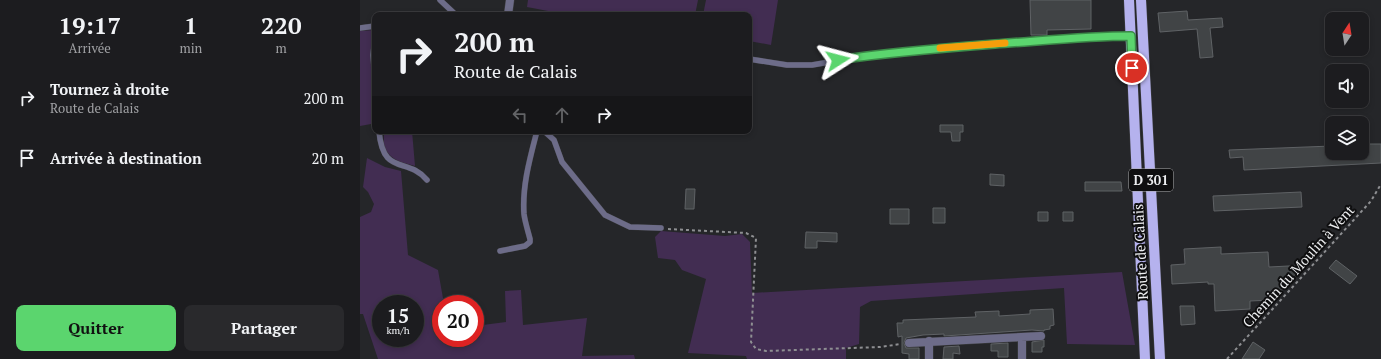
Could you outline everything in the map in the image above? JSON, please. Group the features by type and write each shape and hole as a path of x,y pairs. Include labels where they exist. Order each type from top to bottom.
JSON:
{"main road":[{"name":"Route de Calais","path":"1129,0 1145,359"},
{"name":"Route de Calais","path":"1141,0 1160,359"}],"street":[{"path":"508,12 510,0"},
{"path":"909,343 1041,336"},
{"path":"1022,338 1022,359"},
{"path":"929,341 929,359"}],"lane":[{"path":"440,0 453,12"},
{"path":"360,28 372,26"},
{"path":"752,59 787,65 812,65 876,54 1097,37 1131,36"},
{"path":"379,134 386,157 394,164 422,174 427,180"},
{"path":"500,251 525,246 530,242 524,216 524,206 527,173 536,134"},
{"path":"547,134 554,140 562,162 605,215 630,227 661,228"}],"path":[{"name":"Chemin du Moulin à Vent","path":"1226,359 1370,200 1381,184"},
{"path":"661,228 746,233 756,238 751,342 756,349 766,352 880,347 909,343"}],"shaded area":[{"path":"528,0 698,0 696,12 553,12 527,7"},
{"path":"706,0 778,0 771,45 752,42 752,12 704,12"},
{"path":"372,30 372,122 371,124 360,126 360,31"},
{"path":"384,134 412,134 415,166 402,162 390,155 384,146"},
{"path":"367,158 385,167 401,171 408,255 438,270 442,295 432,295 432,347 484,347 484,325 506,322 505,291 521,290 523,325 587,318 582,356 634,355 635,359 378,359 374,347 424,347 424,295 372,295 372,341 363,314 360,314 360,217 371,212 374,204 368,192 363,187"},
{"path":"661,231 725,236 742,234 750,242 752,293 1122,272 1135,345 1067,344 1064,288 871,301 860,307 859,344 846,348 846,359 747,359 746,356 688,353 706,279 682,270 675,260 658,258 655,237"}],"building":[{"path":"1030,0 1091,0 1091,29 1047,30 1047,35 1031,35"},
{"path":"1187,11 1188,20 1222,18 1223,27 1210,28 1213,57 1200,58 1197,29 1160,32 1158,13"},
{"path":"940,125 963,125 963,132 960,132 960,141 952,141 951,132 940,132"},
{"path":"1369,144 1381,144 1381,163 1244,170 1243,157 1230,158 1229,150 1325,146 1325,160 1369,160"},
{"path":"990,174 1004,175 1004,186 990,185"},
{"path":"1085,182 1121,182 1122,191 1085,191"},
{"path":"686,189 695,189 694,209 685,209"},
{"path":"1301,192 1302,207 1214,211 1213,196"},
{"path":"933,208 945,208 945,223 933,223"},
{"path":"890,209 909,209 909,224 890,224"},
{"path":"1038,212 1048,212 1048,221 1038,221"},
{"path":"1063,212 1073,212 1073,221 1063,221"},
{"path":"806,232 837,233 837,242 817,241 817,248 805,248"},
{"path":"1221,247 1221,254 1268,252 1269,267 1308,265 1272,300 1250,301 1250,309 1215,311 1214,284 1208,284 1208,282 1172,284 1171,265 1185,264 1184,249"},
{"path":"1336,260 1357,276 1350,284 1329,268"},
{"path":"1180,306 1194,306 1195,324 1181,325"},
{"path":"1053,309 1054,325 1050,326 1050,329 1044,331 1032,330 944,336 944,334 923,335 906,338 904,343 906,348 919,348 919,359 909,359 909,354 902,353 902,336 898,337 897,323 903,323 903,320 976,317 975,312 999,311 999,316 1030,314 1030,310"},
{"path":"1044,340 1042,352 1032,352 1032,342"},
{"path":"1253,342 1265,350 1259,359 1242,359"},
{"path":"1008,343 1008,357 998,357 998,351 991,351 991,344"},
{"path":"959,346 960,354 953,353 953,359 943,359 944,347"}],"slow traffic":[{"path":"940,48 1005,43"}],"route":[{"path":"838,60 876,54 1018,42 1131,36 1132,68"}]}
